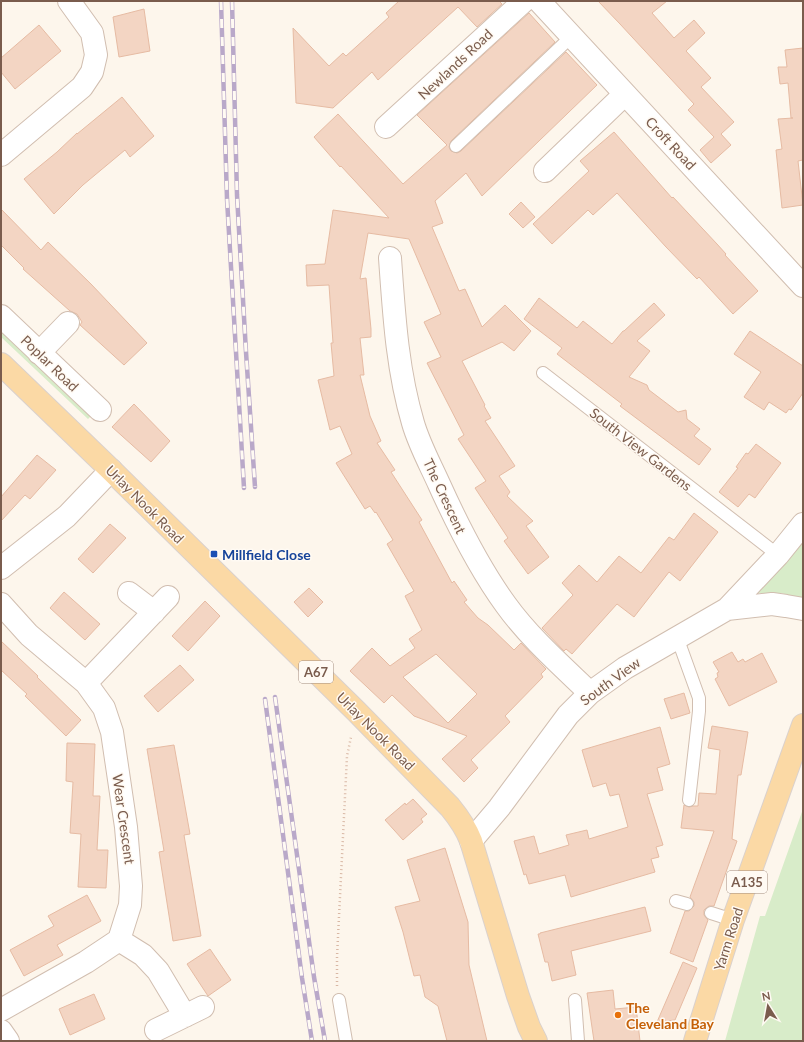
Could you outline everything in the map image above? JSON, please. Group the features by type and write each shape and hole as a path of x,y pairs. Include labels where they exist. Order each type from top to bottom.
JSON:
{"main road":[{"name":"Urlay Nook Road","path":"1,364 112,470 356,711 440,796 463,824 471,841 518,996 529,1027 536,1041"},
{"name":"Yarm Road","path":"695,1041 733,920 803,725"}],"street":[{"path":"1,155 82,87 92,72 96,55 92,33 69,1"},
{"name":"Newlands Road","path":"386,127 524,1"},
{"name":"Croft Road","path":"539,1 803,286"},
{"path":"545,171 625,94"},
{"name":"The Crescent","path":"390,258 397,349 407,401 413,424 421,445 447,501 476,557 506,605 554,658 590,693"},
{"name":"Poplar Road","path":"1,316 100,410"},
{"path":"39,353 68,323"},
{"path":"1,568 67,516 112,470"},
{"path":"727,609 778,555 803,524"},
{"path":"86,683 161,604 130,592"},
{"name":"Wear Crescent","path":"1,604 29,635 86,683 104,708 112,732 126,827 131,886 130,905 119,940"},
{"name":"South View","path":"471,841 498,808 568,715 590,693 627,666 727,609 772,604 803,609"},
{"path":"1,1010 86,962 119,940 144,955 194,1011 156,1030"},
{"path":"1,1031 8,1041"}],"lane":[{"path":"456,146 572,36"},
{"name":"South View Gardens","path":"543,373 778,555"},
{"path":"677,637 699,698 699,711 689,800"},
{"path":"711,913 733,920"},
{"path":"339,1000 346,1041"},
{"path":"575,1000 578,1041"}],"path":[{"path":"339,1000 336,979 347,756"}],"green space":[{"path":"1,320 94,413 88,419 1,337"},
{"path":"803,537 803,599 781,593 755,593"},
{"path":"803,809 803,1041 725,1041 760,916 765,916"}],"building":[{"path":"399,1 499,1 502,4 477,27 458,7 378,80 372,72 333,108 296,103 293,28 329,66 343,53 346,56 389,17 386,13"},
{"path":"598,1 667,1 652,13 674,38 694,20 705,33 686,51 711,78 701,87 734,122 721,134 731,145 711,163 700,150 714,137 688,110 694,104"},
{"path":"144,9 150,51 119,57 113,17"},
{"path":"529,13 555,42 451,141 449,147 451,151 457,153 461,151 566,52 597,85 482,196 466,173 435,201 443,223 432,227 459,291 465,289 482,327 505,305 531,331 514,351 502,342 462,361 491,418 485,421 515,466 499,476 510,492 507,496 533,521 526,526 549,557 528,574 504,541 508,538 475,488 486,481 458,439 464,435 427,363 441,357 424,322 441,314 409,239 368,233 360,279 366,278 371,337 360,338 364,375 360,375 370,416 381,441 377,443 395,470 391,472 422,520 419,522 452,583 454,581 467,600 464,602 478,618 488,625 514,650 521,643 546,669 541,674 543,677 505,716 510,722 471,760 478,768 464,782 442,759 467,736 414,716 392,695 384,703 350,671 372,648 390,666 415,648 409,639 422,630 405,596 414,591 387,544 393,540 376,512 375,513 370,506 365,509 336,463 352,454 340,426 330,430 318,380 334,376 329,285 307,286 306,265 325,264 333,210 389,218 341,166 340,167 314,137 338,114 403,184 447,145 417,115","holes":["436,654 477,694 448,723 403,677"]},
{"path":"39,25 61,51 15,89 1,72 1,58"},
{"path":"803,48 803,160 798,161 803,205 782,208 776,150 782,149 778,119 793,118 791,118 788,83 780,84 778,67 787,67 785,50"},
{"path":"122,97 154,136 130,157 125,150 83,185 54,214 24,179 57,152 77,133"},
{"path":"614,132 672,198 673,197 717,244 726,254 725,255 758,291 733,314 699,277 697,279 666,247 617,193 593,215 588,210 552,244 533,224 589,171 580,161"},
{"path":"521,202 535,217 523,228 509,214"},
{"path":"1,209 41,250 48,242 91,284 147,343 124,365 80,325 82,322 77,314 70,311 23,269 24,268 1,245"},
{"path":"539,298 577,328 583,321 612,344 623,331 654,303 665,315 637,341 650,351 629,377 647,385 649,390 678,412 686,410 687,419 700,429 694,436 711,449 699,465 620,406 622,404 557,354 562,348 524,319"},
{"path":"750,331 803,366 803,393 791,410 789,409 786,413 769,402 764,410 744,397 761,372 734,354"},
{"path":"134,404 170,441 151,462 112,427"},
{"path":"756,444 781,463 755,498 749,494 738,507 719,492 738,468 736,467 746,453 748,454"},
{"path":"37,455 56,470 30,499 25,495 1,521 1,497"},
{"path":"694,513 718,532 680,581 669,572 634,617 617,604 572,654 566,649 564,651 542,628 573,595 562,583 579,565 597,582 619,556 641,573 669,537 674,540"},
{"path":"110,524 126,538 93,573 78,559"},
{"path":"309,588 323,602 308,617 294,602"},
{"path":"64,592 100,624 85,640 50,608"},
{"path":"205,601 220,616 188,651 172,636"},
{"path":"1,641 81,720 66,736 25,696 27,694 1,670"},
{"path":"732,652 738,662 743,659 745,662 762,653 777,682 729,706 715,679 718,677 717,673 719,672 713,662"},
{"path":"180,665 194,680 158,712 144,696"},
{"path":"684,693 690,713 671,719 664,699"},
{"path":"712,726 748,732 741,775 738,775 732,839 737,841 714,906 709,906 704,910 704,915 708,920 693,962 670,953 685,911 689,911 694,906 694,902 690,897 714,831 681,828 684,805 689,807 698,806 699,793 716,794 720,750 708,748"},
{"path":"660,727 670,764 657,768 663,790 647,794 663,845 656,847 659,857 651,859 655,872 571,897 565,875 529,884 526,874 524,875 514,841 534,836 539,854 569,845 566,835 587,830 589,839 628,827 619,794 610,796 606,783 593,787 582,750"},
{"path":"67,743 95,744 93,796 100,796 97,850 108,850 106,888 78,887 81,834 70,833 73,782 66,781"},
{"path":"174,745 190,834 184,835 201,936 173,941 159,852 164,851 147,749"},
{"path":"413,799 427,814 421,819 423,822 403,840 385,820 405,803 406,805"},
{"path":"445,848 468,922 469,965 487,1041 447,1041 438,1006 425,997 420,975 414,976 395,907 420,901 407,860"},
{"path":"87,895 101,921 57,945 63,955 24,976 10,950 54,926 48,916"},
{"path":"645,907 651,931 571,951 576,975 552,981 548,962 545,962 538,934"},
{"path":"210,949 231,980 208,996 187,964"},
{"path":"683,962 697,968 675,1020 657,1022"},
{"name":"The Cleveland Bay","path":"613,990 615,1009 636,1007 640,1041 594,1041 587,993"},
{"path":"94,994 105,1019 70,1035 59,1009"}],"railway":[{"path":"221,1 227,199 244,488"},
{"path":"232,1 237,195 255,487"},
{"path":"275,697 314,977 325,1041"},
{"path":"265,699 302,978 312,1041"}],"place":[{"name":"Millfield Close","path":"214,554"},
{"name":"The Cleveland Bay","path":"618,1015"}]}
